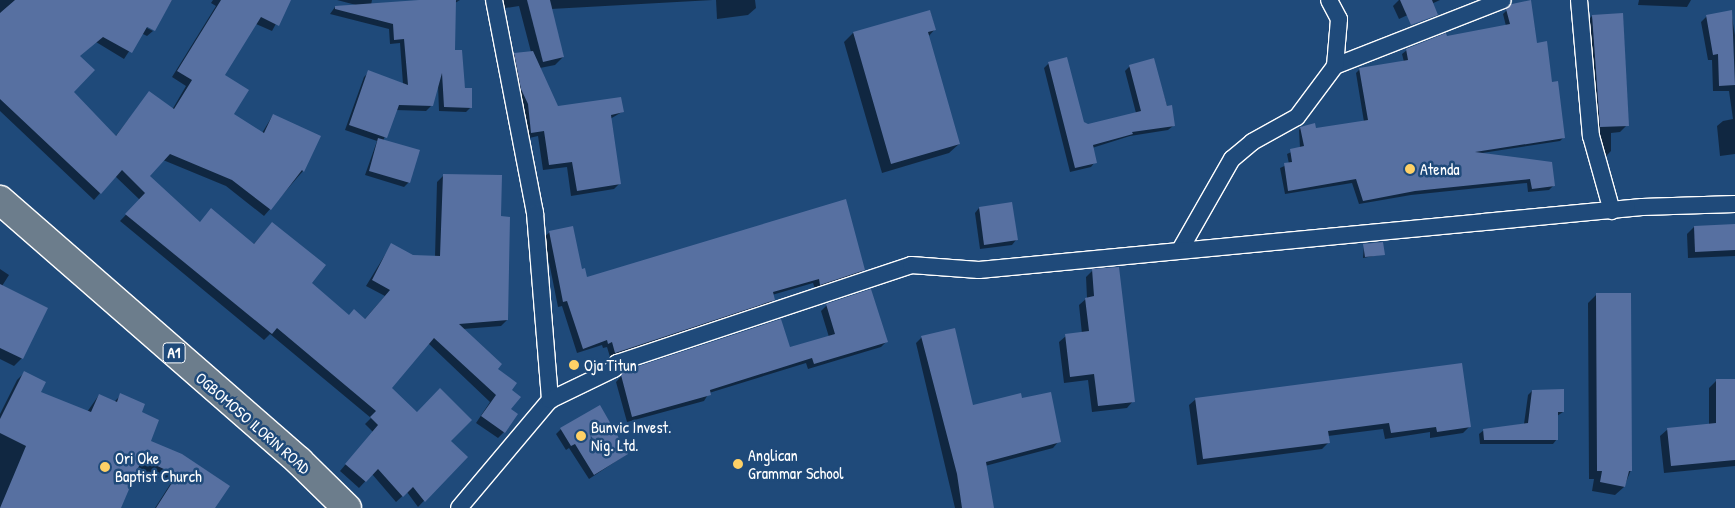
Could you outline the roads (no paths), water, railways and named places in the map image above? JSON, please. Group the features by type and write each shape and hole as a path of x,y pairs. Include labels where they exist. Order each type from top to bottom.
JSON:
{"highway":[{"name":"OGBOMOSO ILORIN ROAD","path":"0,200 299,461 347,508"}],"street":[{"path":"494,0 535,213 550,400"},
{"path":"1180,250 1232,159 1252,142 1297,117 1335,66 1339,19 1329,0"},
{"path":"1335,66 1503,0"},
{"path":"1579,0 1591,136 1612,210"},
{"path":"460,508 550,400 614,369 617,363 911,265 979,270 1612,210 1735,204"}],"place":[{"name":"Atenda","path":"1410,169"},
{"name":"Oja Titun","path":"574,365"},
{"name":"Bunvic Invest. Nig. Ltd.","path":"581,436"},
{"name":"Anglican Grammar School","path":"738,464"},
{"name":"Ori Oke Baptist Church","path":"105,467"}]}
